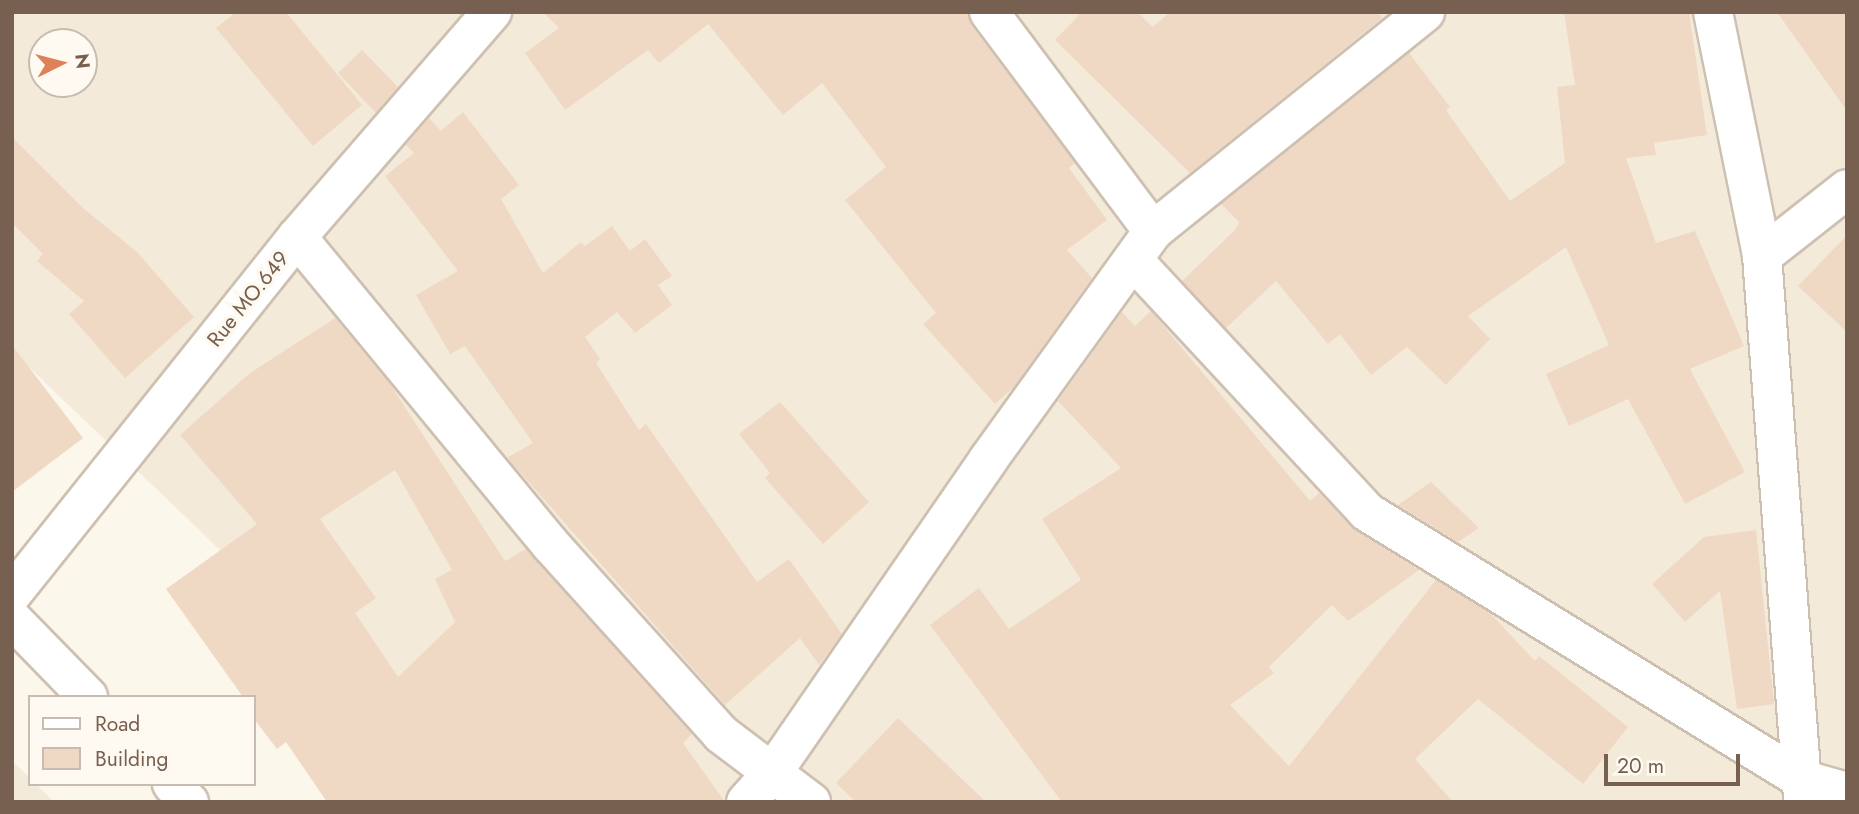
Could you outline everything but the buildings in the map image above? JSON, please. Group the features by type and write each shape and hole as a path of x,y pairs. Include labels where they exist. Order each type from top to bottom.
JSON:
{"street":[{"name":"Rue MO.649","path":"12,594 297,237 492,12"},
{"path":"989,12 1144,246 1367,512 1802,790 1847,792"},
{"path":"746,802 774,772 988,460 1144,246 1425,12"},
{"path":"1713,12 1762,256 1802,790"},
{"path":"1762,256 1847,189"},
{"path":"297,237 551,545 721,734 811,802"},
{"path":"12,618 86,695"},
{"path":"174,786 189,802"}],"shaded area":[{"path":"12,12 1847,12 1847,802 484,802 12,351"},
{"path":"12,761 28,776 28,786 38,786 54,802 12,802"}]}
